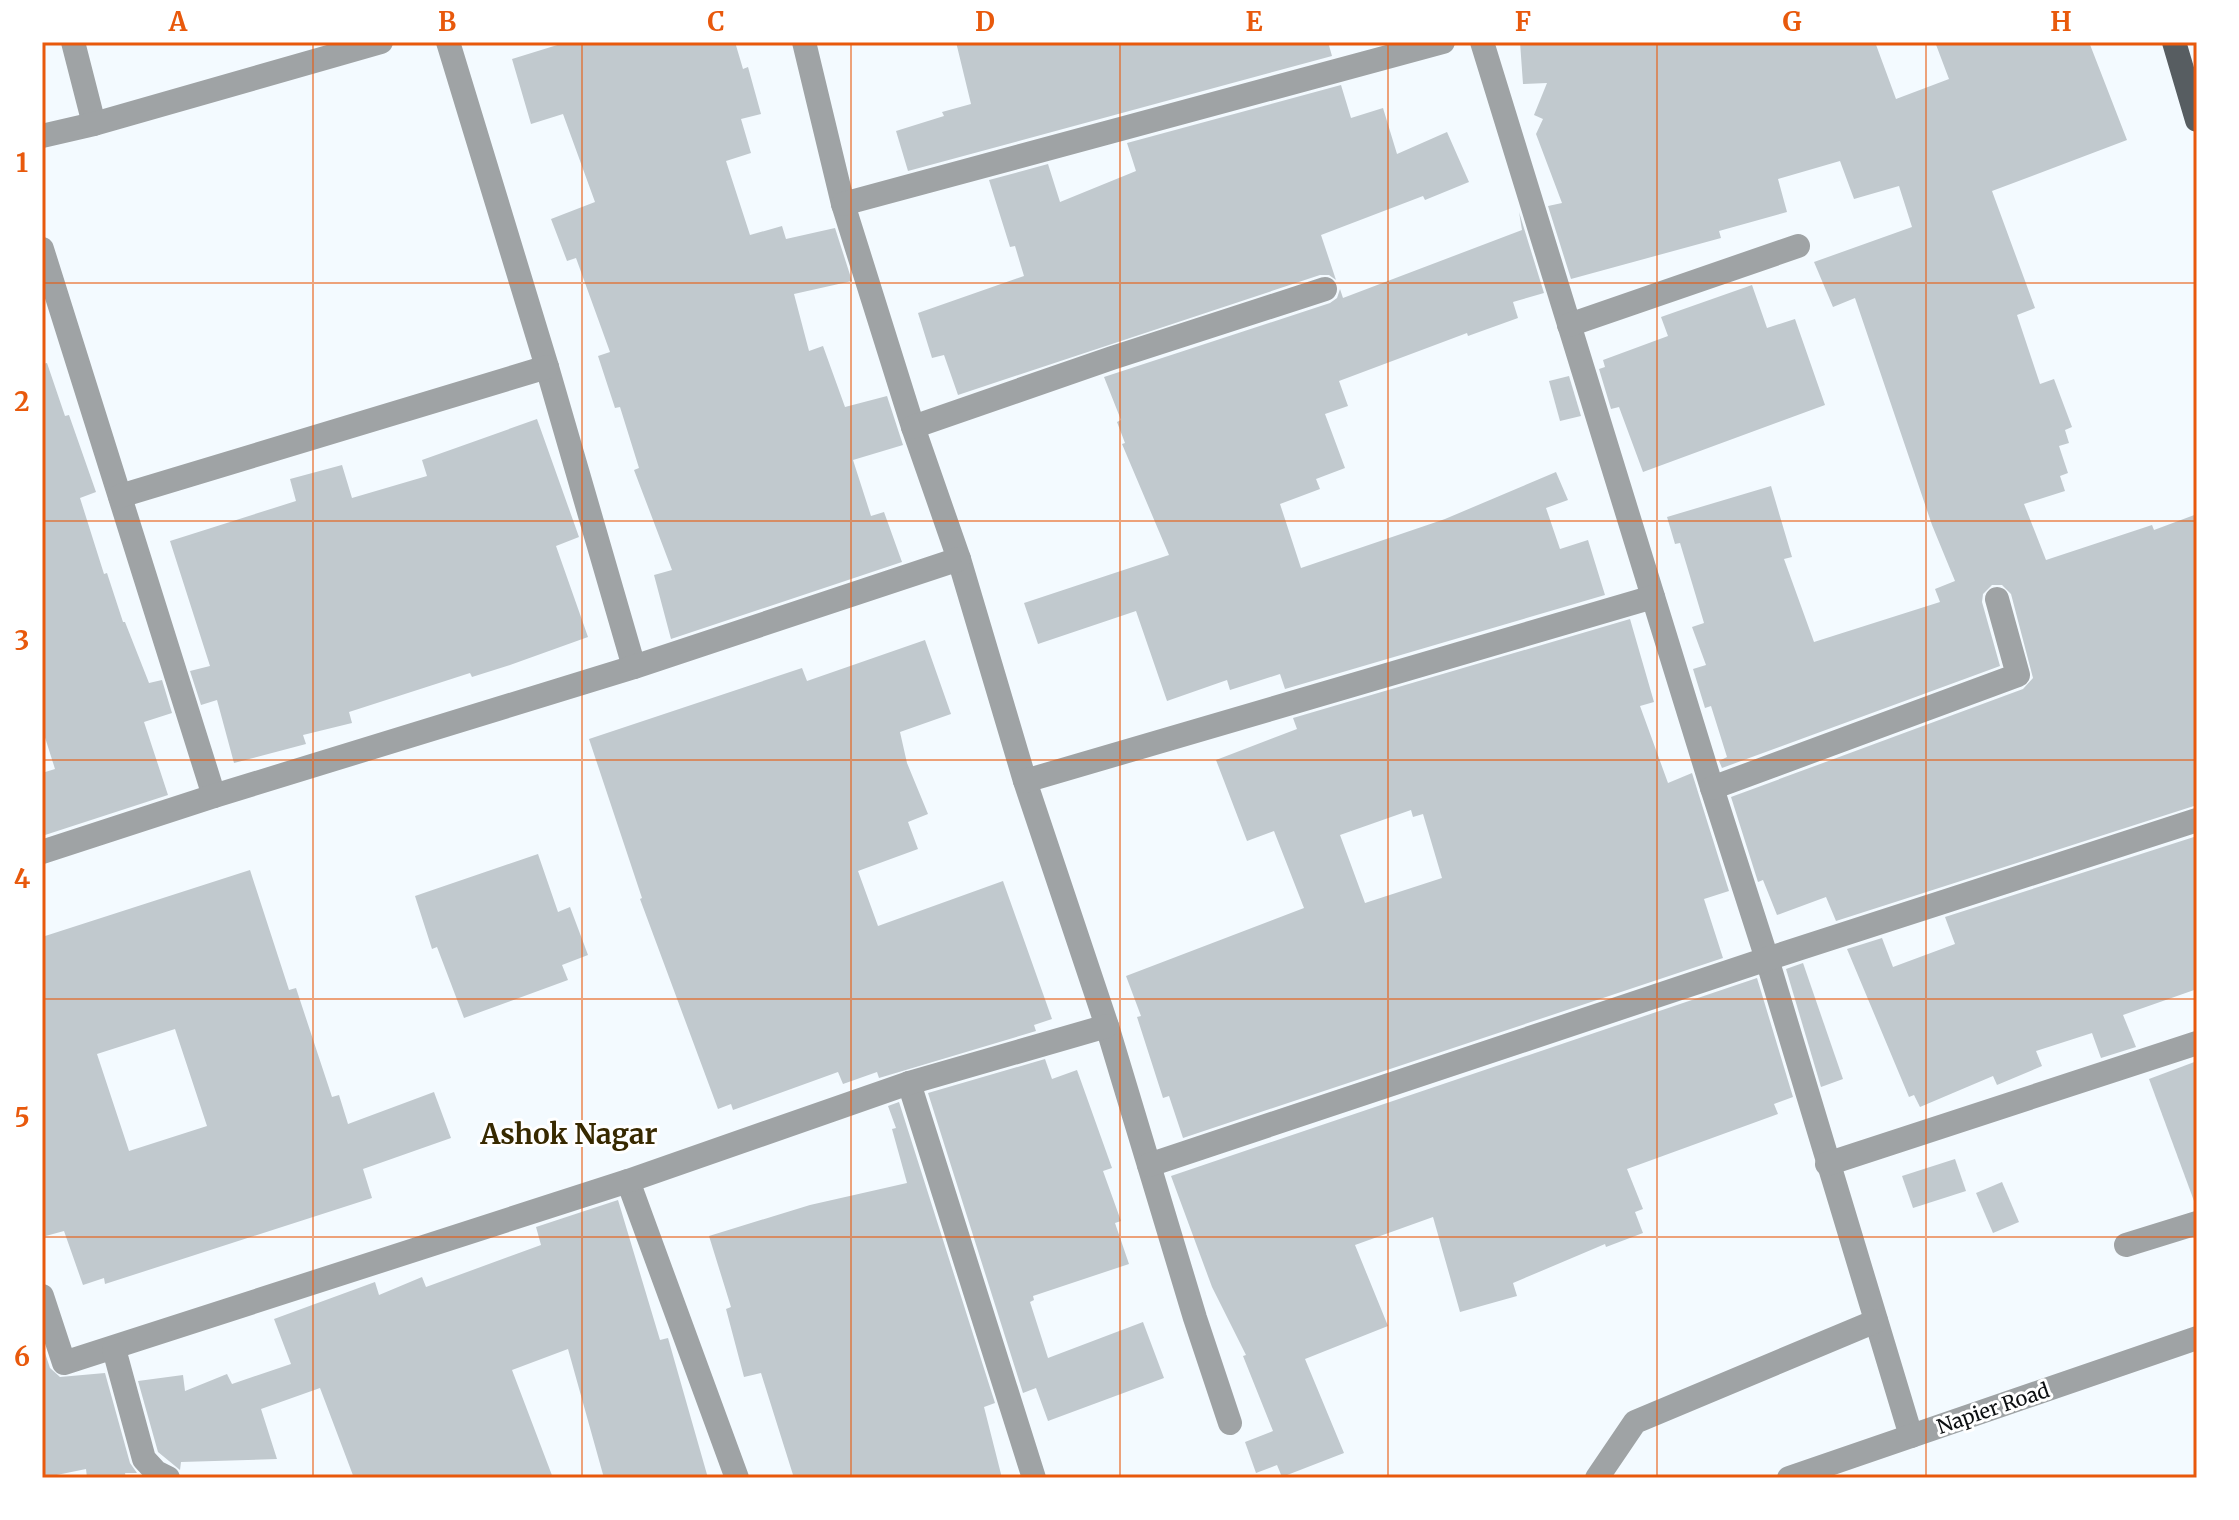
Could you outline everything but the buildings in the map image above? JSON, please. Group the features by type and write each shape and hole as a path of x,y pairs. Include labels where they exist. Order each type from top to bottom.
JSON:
{"main road":[{"path":"2174,42 2197,120"}],"street":[{"path":"73,42 94,124"},
{"path":"42,136 381,42"},
{"path":"448,42 634,667"},
{"path":"804,42 843,204 913,427 959,559 1025,781 1107,1026 1230,1423"},
{"path":"843,204 1443,42"},
{"path":"1482,42 1767,959 1911,1436"},
{"path":"1569,325 1798,246"},
{"path":"42,249 214,796"},
{"path":"913,427 1325,289"},
{"path":"120,496 547,367"},
{"path":"42,852 634,667 959,559"},
{"path":"1025,781 1653,597"},
{"path":"1712,788 2018,675 1997,599"},
{"path":"1149,1165 1767,959 2197,820"},
{"path":"42,1296 64,1363 628,1181 909,1083 1107,1026"},
{"path":"1827,1164 2197,1043"},
{"path":"909,1083 1034,1478"},
{"path":"628,1181 737,1478"},
{"path":"2126,1245 2197,1223"},
{"path":"1597,1478 1635,1422 1876,1321"},
{"name":"Napier Road","path":"1789,1478 2197,1338"},
{"path":"114,1349 144,1459 156,1472 168,1478"}],"district":[{"name":"Ashok Nagar","path":"569,1134"}]}
